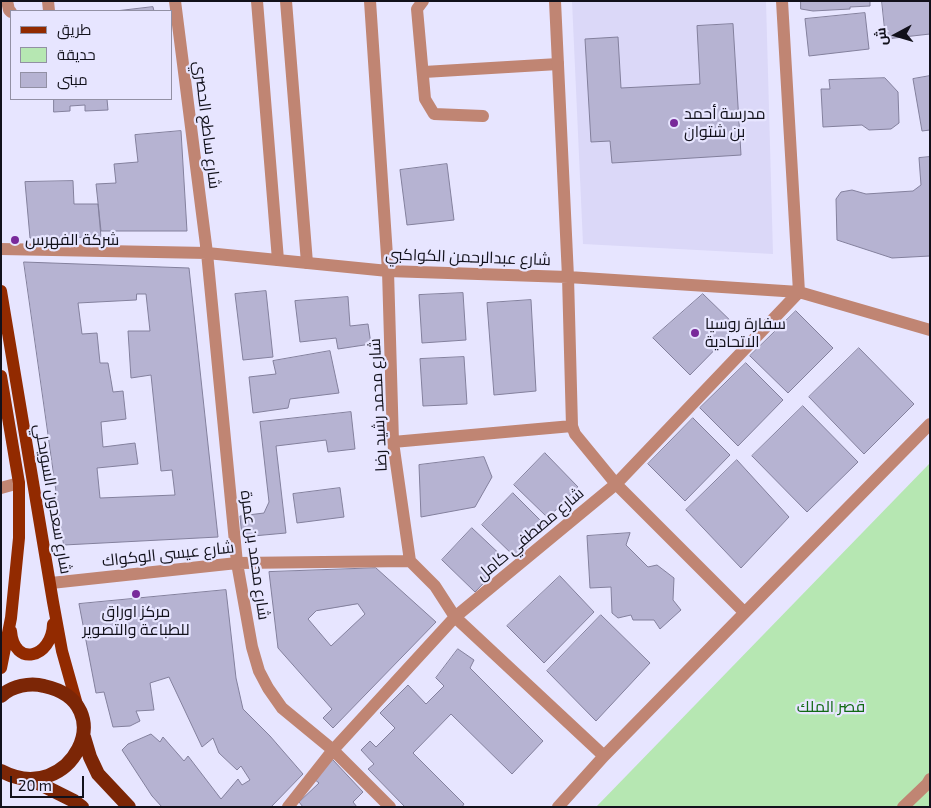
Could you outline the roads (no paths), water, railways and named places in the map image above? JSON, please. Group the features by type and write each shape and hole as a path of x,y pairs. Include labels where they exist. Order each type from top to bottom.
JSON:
{"highway":[{"path":"1,696 19,686 36,684 53,688 68,697 79,711 90,757 98,774 129,807"},
{"path":"1,771 25,784 40,784 54,780 66,773 76,763 84,737"},
{"path":"40,784 82,807"}],"main road":[{"name":"شارع سعدون السويحلي","path":"1,291 62,651 79,711"},
{"name":"شارع سعدون السويحلي","path":"1,376 19,483 19,538 11,618 1,668"},
{"path":"11,618 10,633 16,648 22,653 37,653 48,644 51,638 53,631 53,602"}],"street":[{"name":"شارع ساطع الحصري","path":"175,1 207,253"},
{"path":"257,1 278,260"},
{"path":"286,1 306,263"},
{"name":"شارع محمد رشيد رضا","path":"370,1 388,272 393,442 410,561"},
{"path":"423,1 417,9 425,99 434,114 483,116"},
{"path":"555,1 568,277 572,426 581,443 616,484 744,612"},
{"path":"782,1 799,292"},
{"path":"424,72 558,64"},
{"name":"شارع عبدالرحمن الكواكبي","path":"1,249 207,253 388,272 568,277 799,292 930,330"},
{"name":"شارع محمد بن عمرة","path":"207,253 237,563 252,648 259,671 282,708 333,750 390,807"},
{"name":"شارع مصطفي كامل","path":"288,807 333,750 455,617 616,484 799,292"},
{"path":"558,807 604,756 930,424"},
{"path":"393,442 572,426"},
{"path":"1,488 19,483"},
{"path":"410,561 435,586 455,617 604,756"},
{"name":"شارع عيسى الوكواك","path":"51,583 237,563 410,561"},
{"path":"903,807 930,780"}],"place":[{"name":"مدرسة أحمد بن شتوان","path":"674,123"},
{"name":"شركة الفهرس","path":"15,240"},
{"name":"سفارة روسيا الاتحادية","path":"695,333"},
{"name":"مركز اوراق للطباعة والتصوير","path":"136,594"}],"park label":[{"name":"قصر الملك","path":"831,707"}]}
